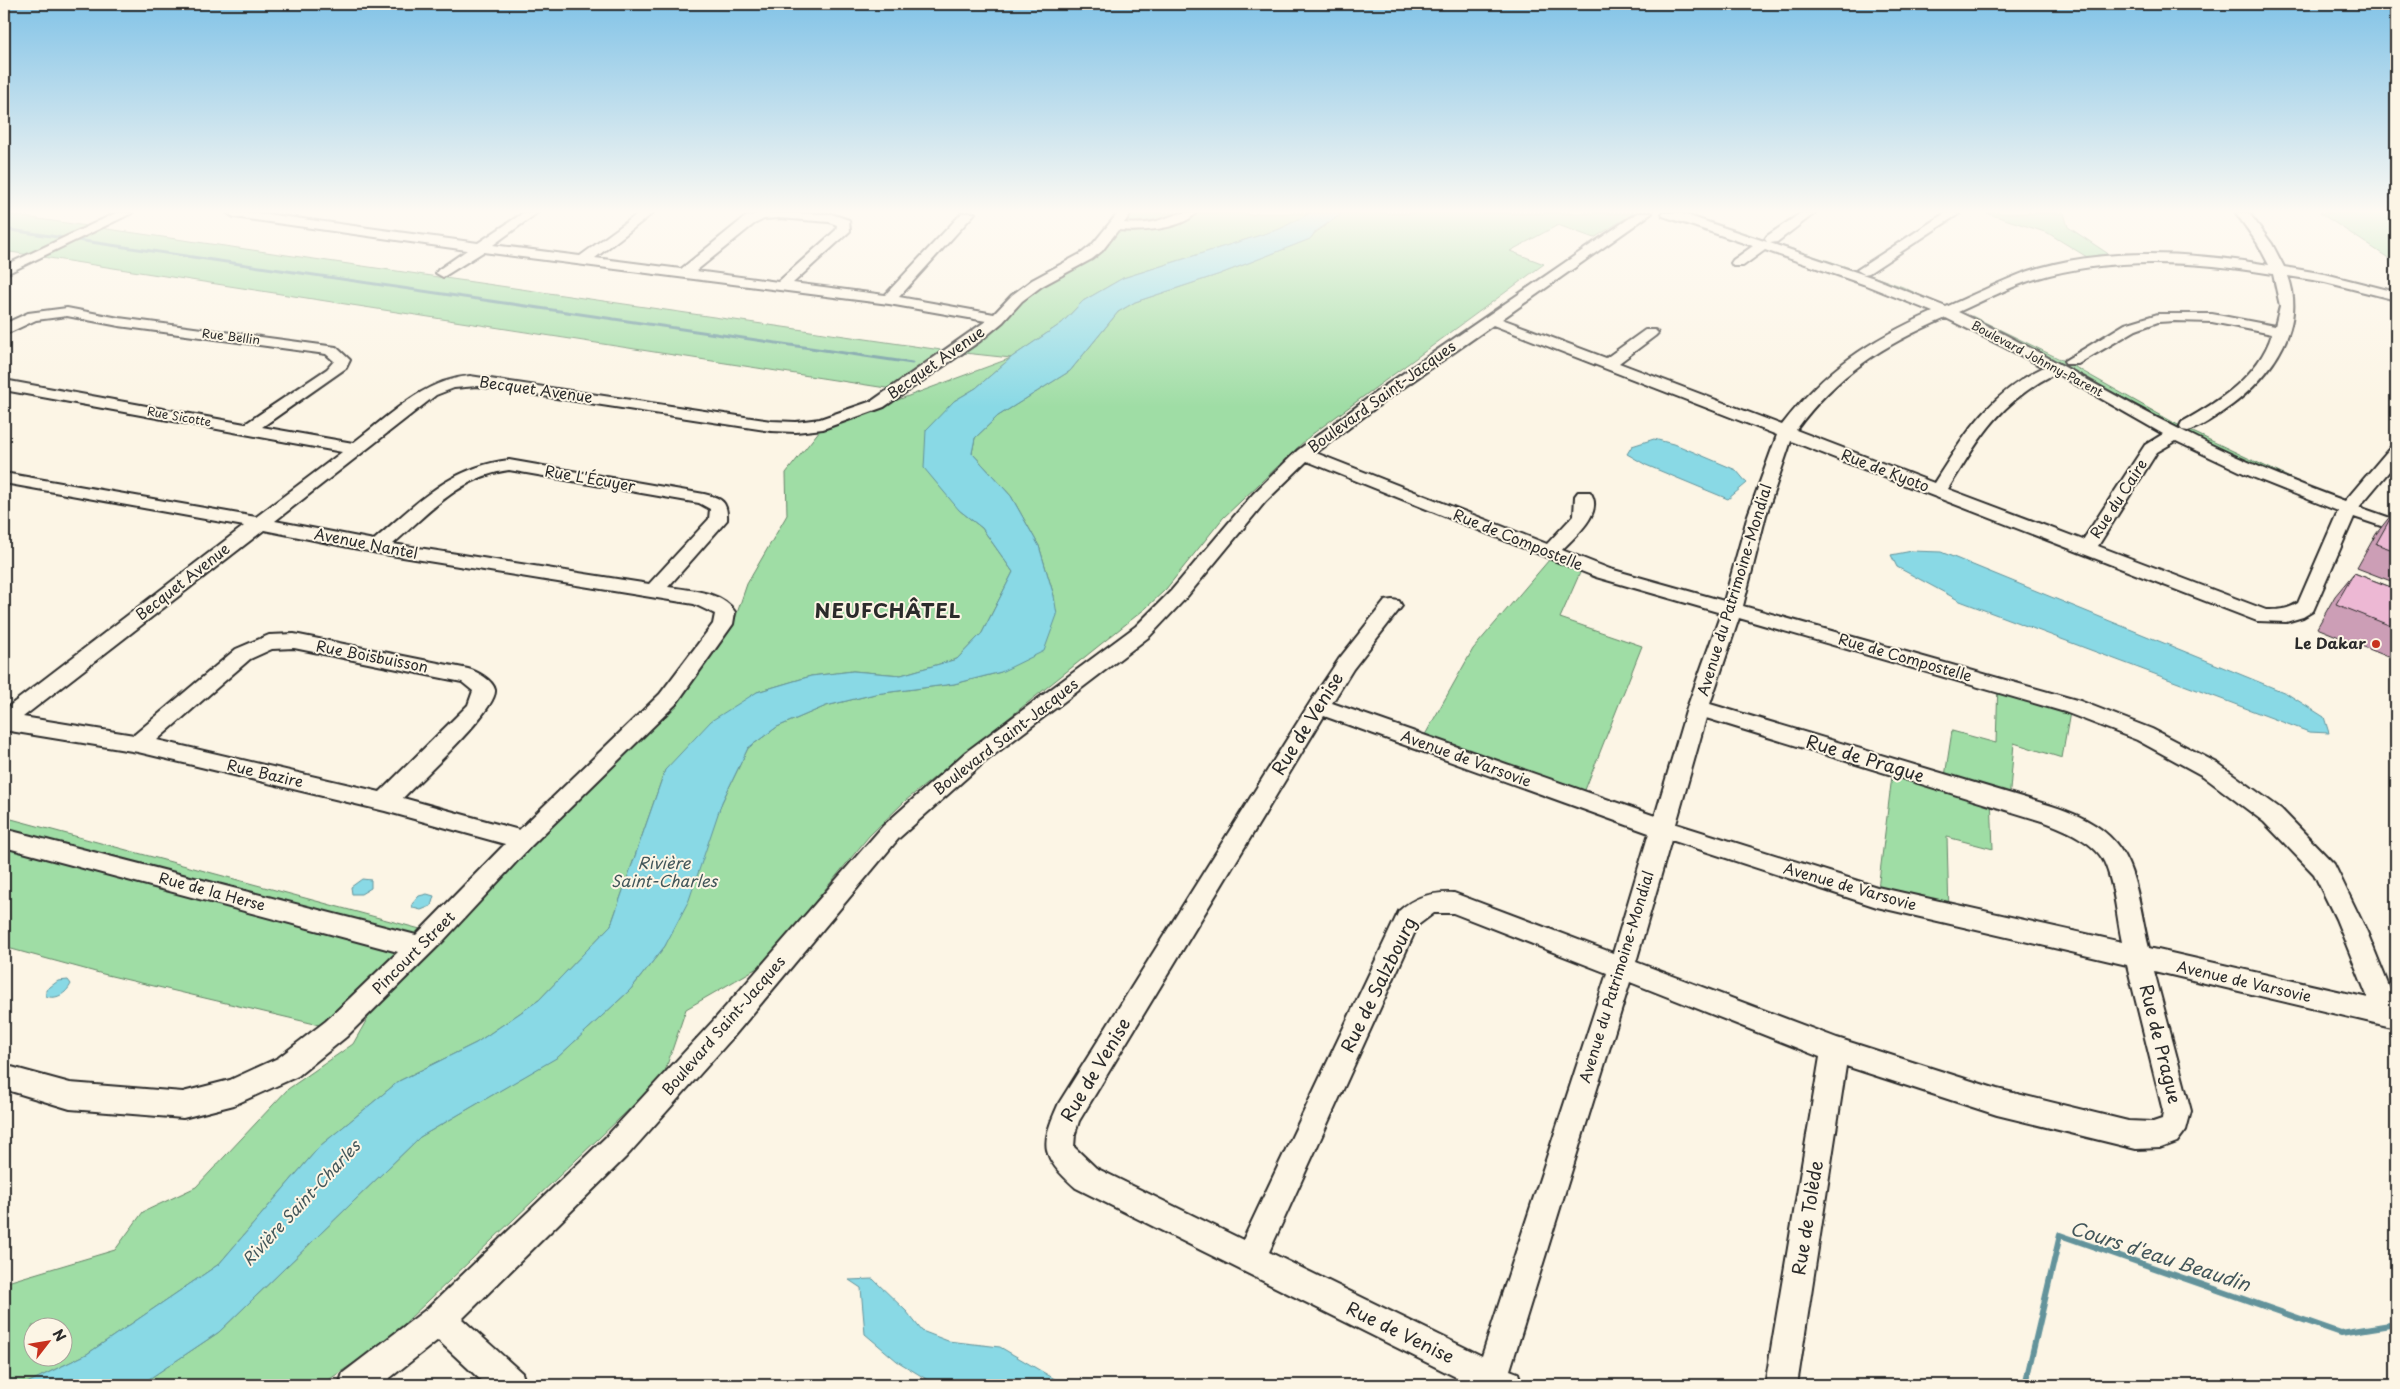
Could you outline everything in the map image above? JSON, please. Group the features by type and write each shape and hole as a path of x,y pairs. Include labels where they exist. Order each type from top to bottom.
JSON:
{"street":[{"path":"721,278 889,300 998,319"},
{"path":"782,286 791,278"},
{"path":"889,300 909,278"},
{"name":"Becquet Avenue","path":"4,722 258,523 430,392 454,382 466,381 771,426 796,427 823,424 878,404 955,352 998,319 1016,298 1046,278"},
{"name":"Boulevard Saint-Jacques","path":"355,1385 439,1319 616,1148 724,1028 891,832 974,758 1076,683 1154,621 1259,498 1304,454 1335,428 1550,278"},
{"name":"Boulevard Johnny-Parent","path":"1859,278 1952,309"},
{"name":"Boulevard Johnny-Parent","path":"1882,278 1952,309 2064,364 2242,466 2352,504 2396,513"},
{"name":"Avenue du Patrimoine-Mondial","path":"1495,1383 1622,967 1661,828 1698,708 1732,609 1757,515 1786,432 1810,400 1843,369 1883,342 1952,309 2026,278"},
{"name":"Rue du Caire","path":"2088,547 2151,449 2230,400 2260,371 2276,349 2282,332 2287,305 2281,278"},
{"name":"Avenue du Patrimoine-Mondial","path":"2324,278 2396,296"},
{"name":"Rue Bellin","path":"4,330 33,316 56,311 119,322 331,350 339,355 342,360 333,372 248,429"},
{"path":"1938,491 1986,416 2017,387 2098,348 2126,329 2142,322 2161,318 2190,317 2217,319 2282,332"},
{"name":"Rue de Kyoto","path":"1490,319 2264,616 2281,617 2295,615 2306,606 2352,504"},
{"path":"1608,364 1650,333"},
{"name":"Rue Sicotte","path":"4,385 355,449"},
{"path":"2352,504 2396,452"},
{"name":"Rue de Compostelle","path":"1304,454 1603,573 2090,711 2161,741 2226,778 2284,826 2326,872 2392,1015"},
{"name":"Rue L'Écuyer","path":"378,547 458,479 482,468 496,465 518,467 713,502 719,507 718,520 654,590"},
{"name":"Avenue Nantel","path":"4,478 258,523 378,547 698,598 714,604 725,612"},
{"path":"1549,553 1583,516 1584,496"},
{"name":"Boulevard Johnny-Parent","path":"2352,504 2396,526"},
{"name":"Rue de Venise","path":"1392,606 1346,664 1319,706 1069,1112 1060,1132 1060,1150 1067,1162 1086,1178 1495,1383"},
{"name":"Pincourt Street","path":"4,1077 70,1096 183,1105 234,1092 288,1066 329,1035 420,947 523,840 668,699 716,636 723,624 725,612"},
{"name":"Rue Boisbuisson","path":"138,744 223,669 243,654 270,642 294,641 468,676 478,682 484,689 483,698 476,710 385,802"},
{"name":"Avenue de Varsovie","path":"1319,706 1661,828 1876,897 2392,1015"},
{"name":"Rue de Prague","path":"1622,967 1835,1050 1997,1102 2128,1134 2150,1137 2170,1132 2177,1122 2177,1111 2138,958 2118,864 2111,852 2094,836 2074,823 2052,815 1698,708"},
{"name":"Rue Bazire","path":"4,722 138,744 385,802 523,840"},
{"name":"Rue de la Herse","path":"4,838 420,947"},
{"name":"Rue de Salzbourg","path":"1250,1259 1408,918 1415,911 1423,905 1437,902 1454,902 1622,967"},
{"name":"Rue de Tolède","path":"1781,1385 1835,1050"},
{"path":"439,1319 510,1385"}],"green space":[{"path":"177,278 444,278 955,352 899,390"},
{"path":"1051,278 1124,278 1083,301 1062,323 1011,358 955,352 1017,298"},
{"path":"1208,278 1525,278 1311,435 1223,518 1166,589 1146,608 905,801 869,836 764,964 686,1009 663,1077 385,1342 321,1385 140,1385 219,1332 420,1137 559,1056 630,990 665,946 722,802 748,748 777,727 826,706 875,694 954,684 1001,672 1054,596 1039,546 1011,496 972,453 975,438 998,416 1070,371 1118,312 1135,302"},
{"path":"1868,278 1878,278 1903,287 1934,302 1931,303"},
{"path":"1972,316 2068,363 2178,425 2324,494 2227,455 1969,317"},
{"path":"1011,358 976,388 954,401 959,510 982,528 1013,572 982,633 957,659 901,675 853,671 811,676 757,692 665,770 611,925 539,1000 476,1043 399,1081 320,1146 219,1264 87,1354 72,1361 72,1316 22,1316 22,1366 62,1366 23,1385 4,1385 4,1283 115,1250 143,1212 196,1187 288,1089 353,1044 370,1014 431,937 336,1029 103,974 4,947 4,817 435,933 672,706 735,619 747,584 787,515 786,473 824,425 861,417 895,401"},
{"path":"1549,560 1574,569 1583,566 1560,618 1642,646 1581,800 1421,742 1473,649"},
{"path":"1998,684 2070,712 2062,758 2014,743 2009,802 1991,797 1993,849 1947,837 1949,914 1877,897 1893,768 1944,783 1952,731 1996,743"}],"water":[{"name":"Rivière Saint-Charles","path":"1124,278 1208,278 1135,302 1118,312 1070,371 998,416 975,438 972,453 1011,496 1039,546 1054,596 1057,615 1044,651 1001,672 954,684 875,694 826,706 777,727 748,748 722,802 689,900 665,946 630,990 558,1057 420,1137 219,1332 140,1385 23,1385 62,1366 72,1366 72,1361 87,1354 219,1264 320,1146 399,1081 476,1043 539,1000 611,925 665,770 711,721 757,692 811,676 853,671 901,675 957,659 982,633 1013,572 982,528 959,510 924,468 926,430 954,401 976,388 1012,357 1062,323 1083,301"},
{"path":"1654,439 1677,445 1736,470 1747,483 1728,499 1646,465 1627,454 1632,446"},
{"path":"1912,551 1941,552 2286,693 2324,717 2329,733 2309,732 1960,601 1897,567 1891,555"},
{"path":"362,879 371,880 371,888 361,894 352,894 351,887"},
{"path":"427,894 434,896 431,906 421,910 413,908 412,904 419,896"},
{"path":"68,980 71,984 64,993 57,997 46,996 46,990 58,981"},
{"path":"873,1279 907,1312 922,1331 948,1341 1000,1347 1065,1385 936,1385 897,1361 865,1334 861,1288 849,1280"}],"building":[{"path":"2396,511 2396,551 2376,544"},
{"path":"2354,573 2396,589 2396,628 2336,604"}],"waterway":[{"path":"334,278 912,363"},
{"name":"Cours d'eau Beaudin","path":"2025,1385 2060,1235 2341,1333 2396,1324"}],"place":[{"name":"Le Dakar","path":"2376,644"}],"district":[{"name":"NEUFCHÂTEL","path":"888,611"}]}
